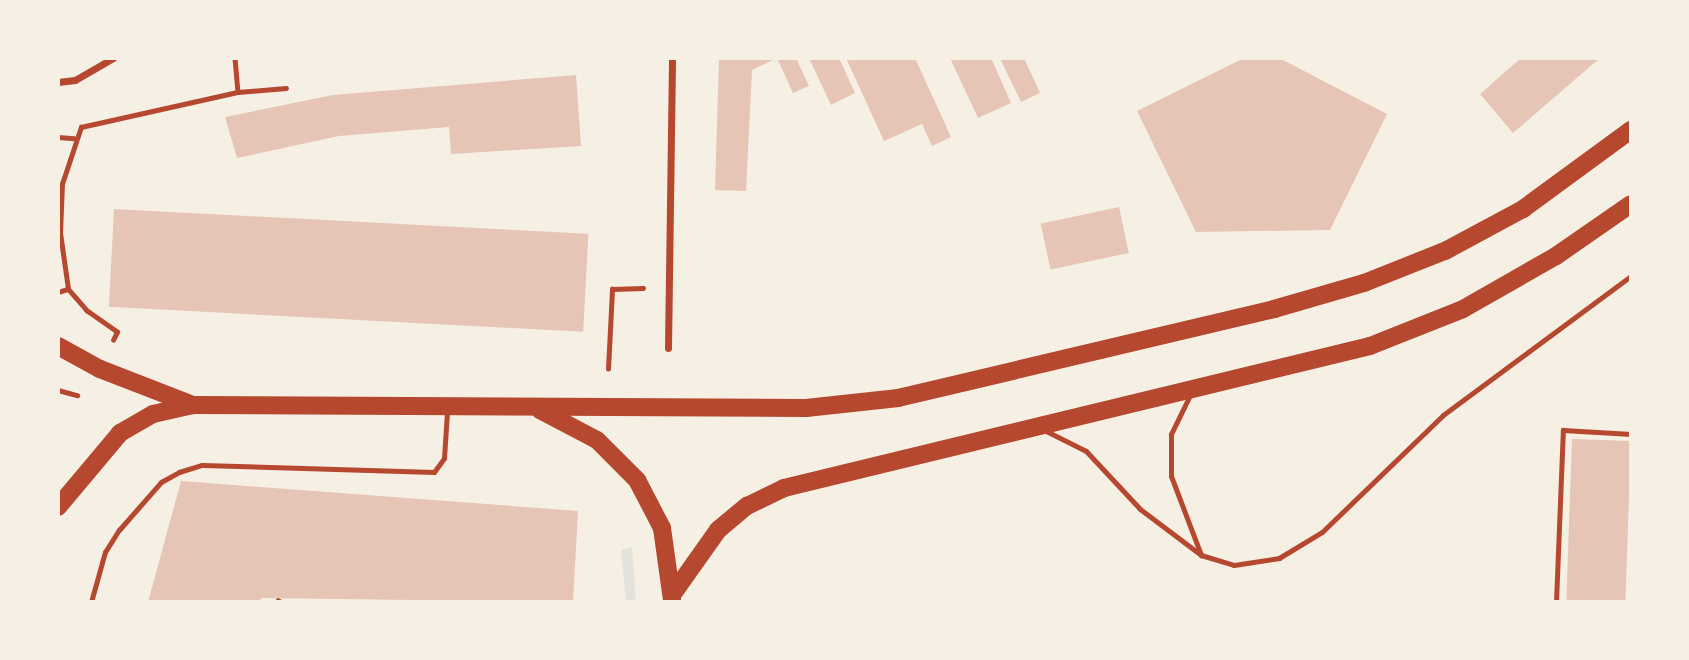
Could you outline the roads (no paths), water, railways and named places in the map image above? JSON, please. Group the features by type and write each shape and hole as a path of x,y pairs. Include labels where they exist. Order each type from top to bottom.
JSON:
{"main road":[{"path":"58,508 120,433 153,414 193,405 806,408 898,398 1274,309 1364,283 1445,251 1523,209 1631,130"},
{"path":"672,598 718,530 747,506 783,488 1370,346 1463,309 1556,256 1631,204"},
{"path":"58,346 100,369 193,405"},
{"path":"537,408 597,440 638,480 662,528 672,598"}],"street":[{"path":"58,82 75,80 113,58"},
{"path":"668,348 672,58"}],"lane":[{"path":"1035,426 1086,451 1146,514 1201,555 1234,565 1279,558 1322,532 1443,415 1631,276"},
{"path":"1192,390 1171,434 1171,476 1201,555"},
{"path":"91,602 106,552 119,530 136,506 170,477 202,465 434,472 444,458 447,405"}]}
